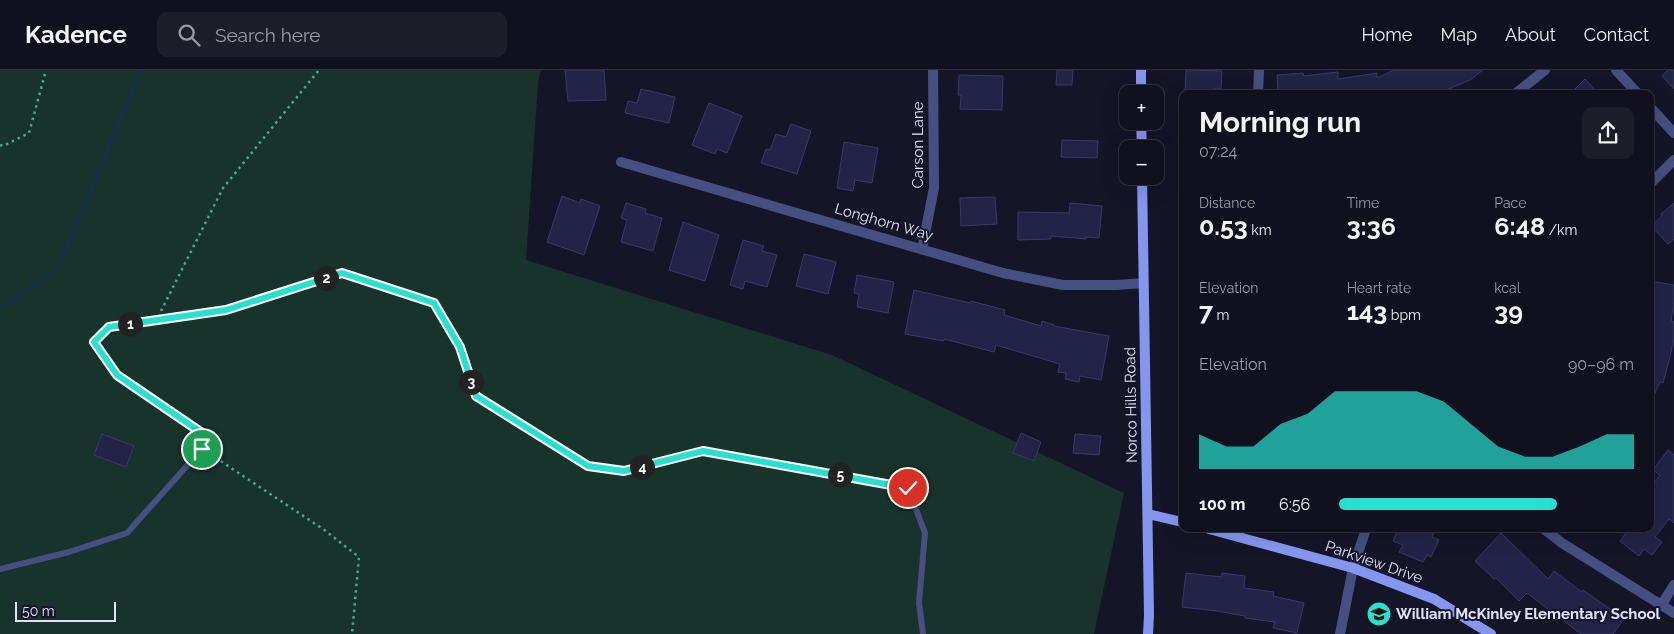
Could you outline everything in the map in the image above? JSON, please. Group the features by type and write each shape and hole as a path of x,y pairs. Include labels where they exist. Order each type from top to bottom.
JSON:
{"street":[{"name":"Carson Lane","path":"922,249 934,188 933,70"},
{"path":"1141,70 1141,85"},
{"path":"1258,90 1259,70"},
{"path":"1520,90 1545,70"},
{"path":"1616,70 1634,90"},
{"path":"1654,111 1674,133"},
{"path":"1654,180 1674,160"},
{"name":"Longhorn Way","path":"621,162 1003,272 1063,285 1144,283"},
{"name":"Norco Hills Road","path":"1142,185 1150,615 1148,634"},
{"path":"1148,514 1179,521"},
{"name":"Parkview Drive","path":"1221,532 1353,568 1434,599 1491,634"},
{"path":"1340,634 1353,568 1365,532"},
{"path":"1548,532 1562,543 1674,613"},
{"path":"1662,604 1674,585"}],"lane":[{"path":"0,569 69,552 126,533 202,449 202,433 117,375 94,342 109,327 226,310 342,273 434,303 460,347 476,396 588,466 624,471 703,451 908,488 925,533 919,603 923,634"}],"path":[{"path":"0,145 3,146 29,133 46,70"},
{"path":"156,321 223,188 320,70"},
{"path":"202,449 323,529 359,557 352,634"}],"green space":[{"path":"0,70 541,70 538,83 526,260 832,355 1124,493 1094,634 0,634"}],"building":[{"path":"565,70 604,70 606,100 568,101"},
{"path":"1057,70 1073,70 1072,85 1056,85"},
{"path":"1186,70 1222,71 1221,89 1185,90"},
{"path":"1394,70 1483,70 1470,80 1446,90 1278,90 1277,75 1303,73 1304,76 1338,72 1338,79 1377,73 1377,78"},
{"path":"1668,70 1674,70 1674,89 1662,76"},
{"path":"959,75 1003,76 1002,110 960,109 961,95 958,95"},
{"path":"1585,79 1595,90 1574,90"},
{"path":"641,89 675,97 669,123 625,113 628,101 637,103"},
{"path":"709,103 742,116 727,153 717,149 715,154 692,145"},
{"path":"791,124 811,131 797,174 761,163 766,149 770,150 776,134 786,137"},
{"path":"1062,140 1098,141 1097,158 1061,157"},
{"path":"844,142 878,148 872,183 855,180 853,191 837,188"},
{"path":"562,196 580,203 581,199 600,206 584,255 547,242"},
{"path":"995,197 997,224 961,226 960,198"},
{"path":"626,203 646,209 645,213 662,218 653,251 621,242 627,220 621,218"},
{"path":"1070,203 1102,206 1099,238 1086,237 1086,239 1051,236 1051,239 1018,240 1018,212 1069,213"},
{"path":"1674,203 1674,239 1668,244 1654,229 1654,223 1662,216 1661,214"},
{"path":"683,222 719,235 705,281 669,270"},
{"path":"743,240 764,246 762,251 777,255 767,287 745,281 743,289 730,285"},
{"path":"804,254 836,262 828,294 796,286"},
{"path":"857,275 894,282 888,313 857,307 859,294 854,293"},
{"path":"1654,282 1674,285 1671,321 1674,322 1674,338 1663,383 1660,382 1654,395"},
{"path":"914,290 1005,310 1004,315 1041,326 1042,321 1054,326 1109,336 1101,380 1080,376 1079,382 1065,379 1066,373 1058,372 1060,364 996,345 994,352 944,339 944,341 905,334"},
{"path":"1021,433 1041,442 1034,461 1013,453"},
{"path":"102,434 134,446 126,467 94,455"},
{"path":"1075,434 1101,436 1099,455 1073,453"},
{"path":"1668,450 1674,455 1674,523 1669,519 1655,537 1662,542 1652,555 1644,549 1639,556 1620,541 1627,532 1654,532 1654,483 1660,475 1654,469"},
{"path":"1397,532 1434,532 1432,537 1439,540 1431,557 1427,555 1423,562 1399,552 1403,545 1393,541"},
{"path":"1501,533 1548,579 1554,571 1624,619 1613,634 1581,634 1527,593 1519,601 1496,578 1494,579 1475,561"},
{"path":"1186,573 1222,577 1222,573 1245,576 1244,588 1274,592 1273,596 1304,603 1297,633 1273,628 1275,622 1245,618 1245,616 1217,611 1182,607"}],"waterway":[{"path":"0,306 5,305 57,270 141,70"}],"place":[{"name":"William McKinley Elementary School","path":"1379,614"}],"route":[{"path":"202,449 202,433 117,375 94,342 109,327 226,310 342,273 434,303 460,347 476,396 588,466 624,471 703,451 908,488"}]}
